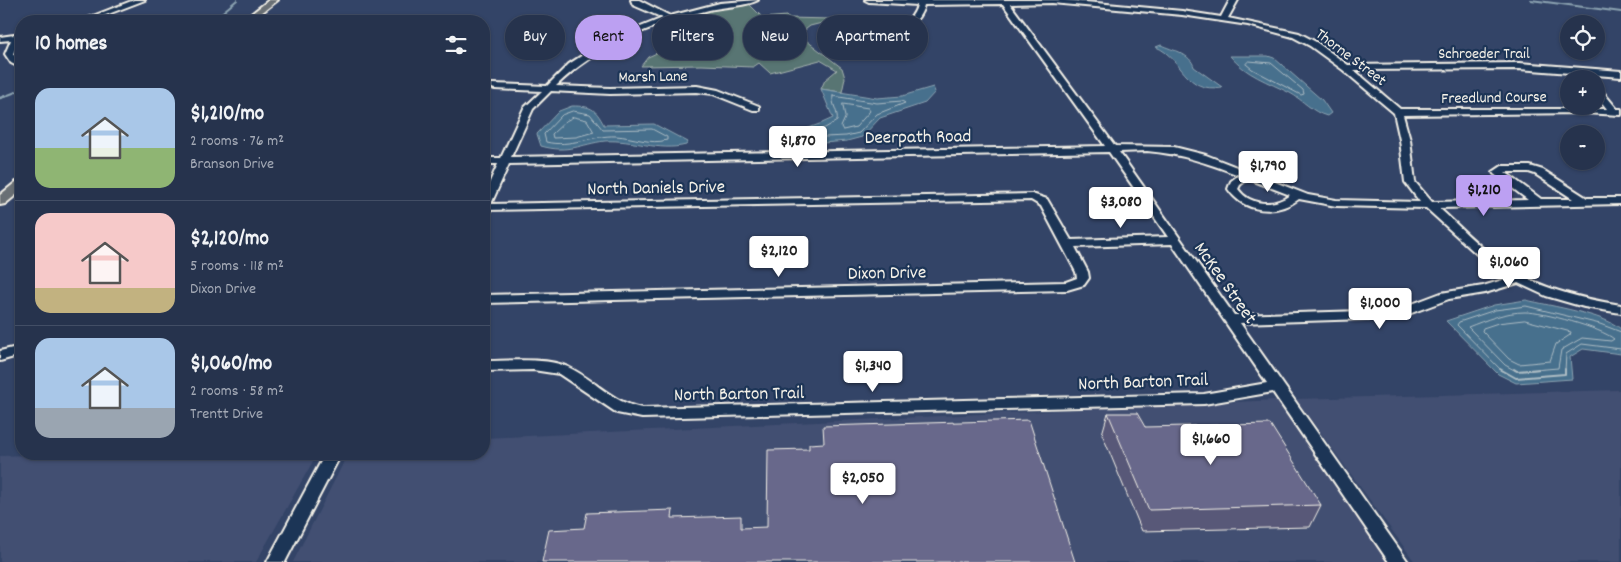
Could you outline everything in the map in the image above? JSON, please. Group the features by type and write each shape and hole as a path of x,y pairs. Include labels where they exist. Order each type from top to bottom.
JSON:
{"main road":[{"path":"254,15 274,0"},
{"path":"0,201 15,190"},
{"path":"0,210 15,199"}],"street":[{"path":"100,15 141,0"},
{"path":"635,0 636,3 662,15"},
{"path":"681,15 720,5 754,0"},
{"name":"Thorne Street","path":"869,0 921,3 1052,0 1171,12 1269,27 1296,35 1314,44 1398,112"},
{"path":"1223,19 1234,0"},
{"name":"McKee Street","path":"1005,1 1112,149 1399,562"},
{"path":"918,15 921,11 921,3"},
{"path":"490,194 506,161 511,143 529,108 547,88 572,66 606,44 652,25"},
{"path":"0,38 15,37"},
{"path":"15,44 9,54 15,61"},
{"name":"Schroeder Trail","path":"1346,68 1519,66 1579,70"},
{"name":"Schroeder Trail","path":"1605,72 1621,74"},
{"name":"Marsh Lane","path":"495,86 610,91 697,89 710,91 756,108"},
{"path":"1605,98 1617,111"},
{"name":"Freedlund Course","path":"1398,112 1617,111"},
{"path":"1398,112 1405,140 1410,182 1429,205 1495,264 1519,279 1569,298 1621,309"},
{"name":"Deerpath Road","path":"490,161 1112,149 1174,150 1202,157 1298,195 1336,203 1429,205 1621,201"},
{"path":"1539,203 1498,172 1502,169 1530,169 1539,172 1585,202"},
{"path":"1246,175 1234,183 1233,189 1237,197 1248,203 1265,206 1284,204 1298,195"},
{"name":"North Daniels Drive","path":"490,207 1025,197 1038,198 1046,205 1067,244"},
{"path":"1067,244 1175,240"},
{"name":"Dixon Drive","path":"490,298 1067,286 1080,282 1083,278 1082,272 1067,244"},
{"path":"1230,319 1398,314 1446,296 1498,286 1519,279"},
{"path":"0,356 15,352"},
{"name":"North Barton Trail","path":"490,366 533,365 563,370 622,409 642,413 1204,400 1276,386"},
{"path":"276,562 330,460"}],"shaded area":[{"path":"1621,390 1621,562 1415,562 1296,399"},
{"path":"1277,400 1388,562 293,562 345,460 490,460 490,438"},
{"path":"0,456 15,456 15,460 314,460 256,562 0,562"}],"green space":[{"path":"747,2 760,15 743,15 743,60 807,60 807,41 817,49 817,60 820,60 770,73 759,63 753,67 702,65 641,66 648,57 652,55 652,60 733,60 733,15 686,15"},
{"path":"807,18 817,19 817,24 807,28"},
{"path":"820,60 832,60 842,68 845,78 842,92 821,89 825,80 837,70"}],"water":[{"path":"1161,45 1185,56 1194,67 1222,87 1209,88 1199,85 1185,74 1165,52 1156,47"},
{"path":"1230,56 1268,56 1274,58 1322,100 1331,113 1327,116 1317,112 1290,93 1250,73"},
{"path":"933,87 935,92 925,103 880,118 862,137 847,141 811,144 790,141 787,137 833,118 821,89 877,98 902,96"},
{"path":"572,106 592,109 604,125 654,124 688,142 686,145 676,147 615,141 596,142 567,149 541,146 537,134 559,111"},
{"path":"1526,300 1590,315 1613,324 1621,329 1621,354 1583,349 1570,357 1572,379 1516,383 1498,374 1446,321 1494,305"}],"building":[{"path":"1108,413 1137,413 1145,427 1270,424 1321,505 1149,510"},
{"path":"1029,420 1075,562 542,562 549,530 584,528 587,513 673,510 672,518 741,516 741,528 767,527 768,450 809,449 809,444 824,443 823,426"}],"waterway":[{"path":"219,15 237,0"},
{"path":"1531,0 1621,12"},
{"path":"3,97 15,92"}]}
